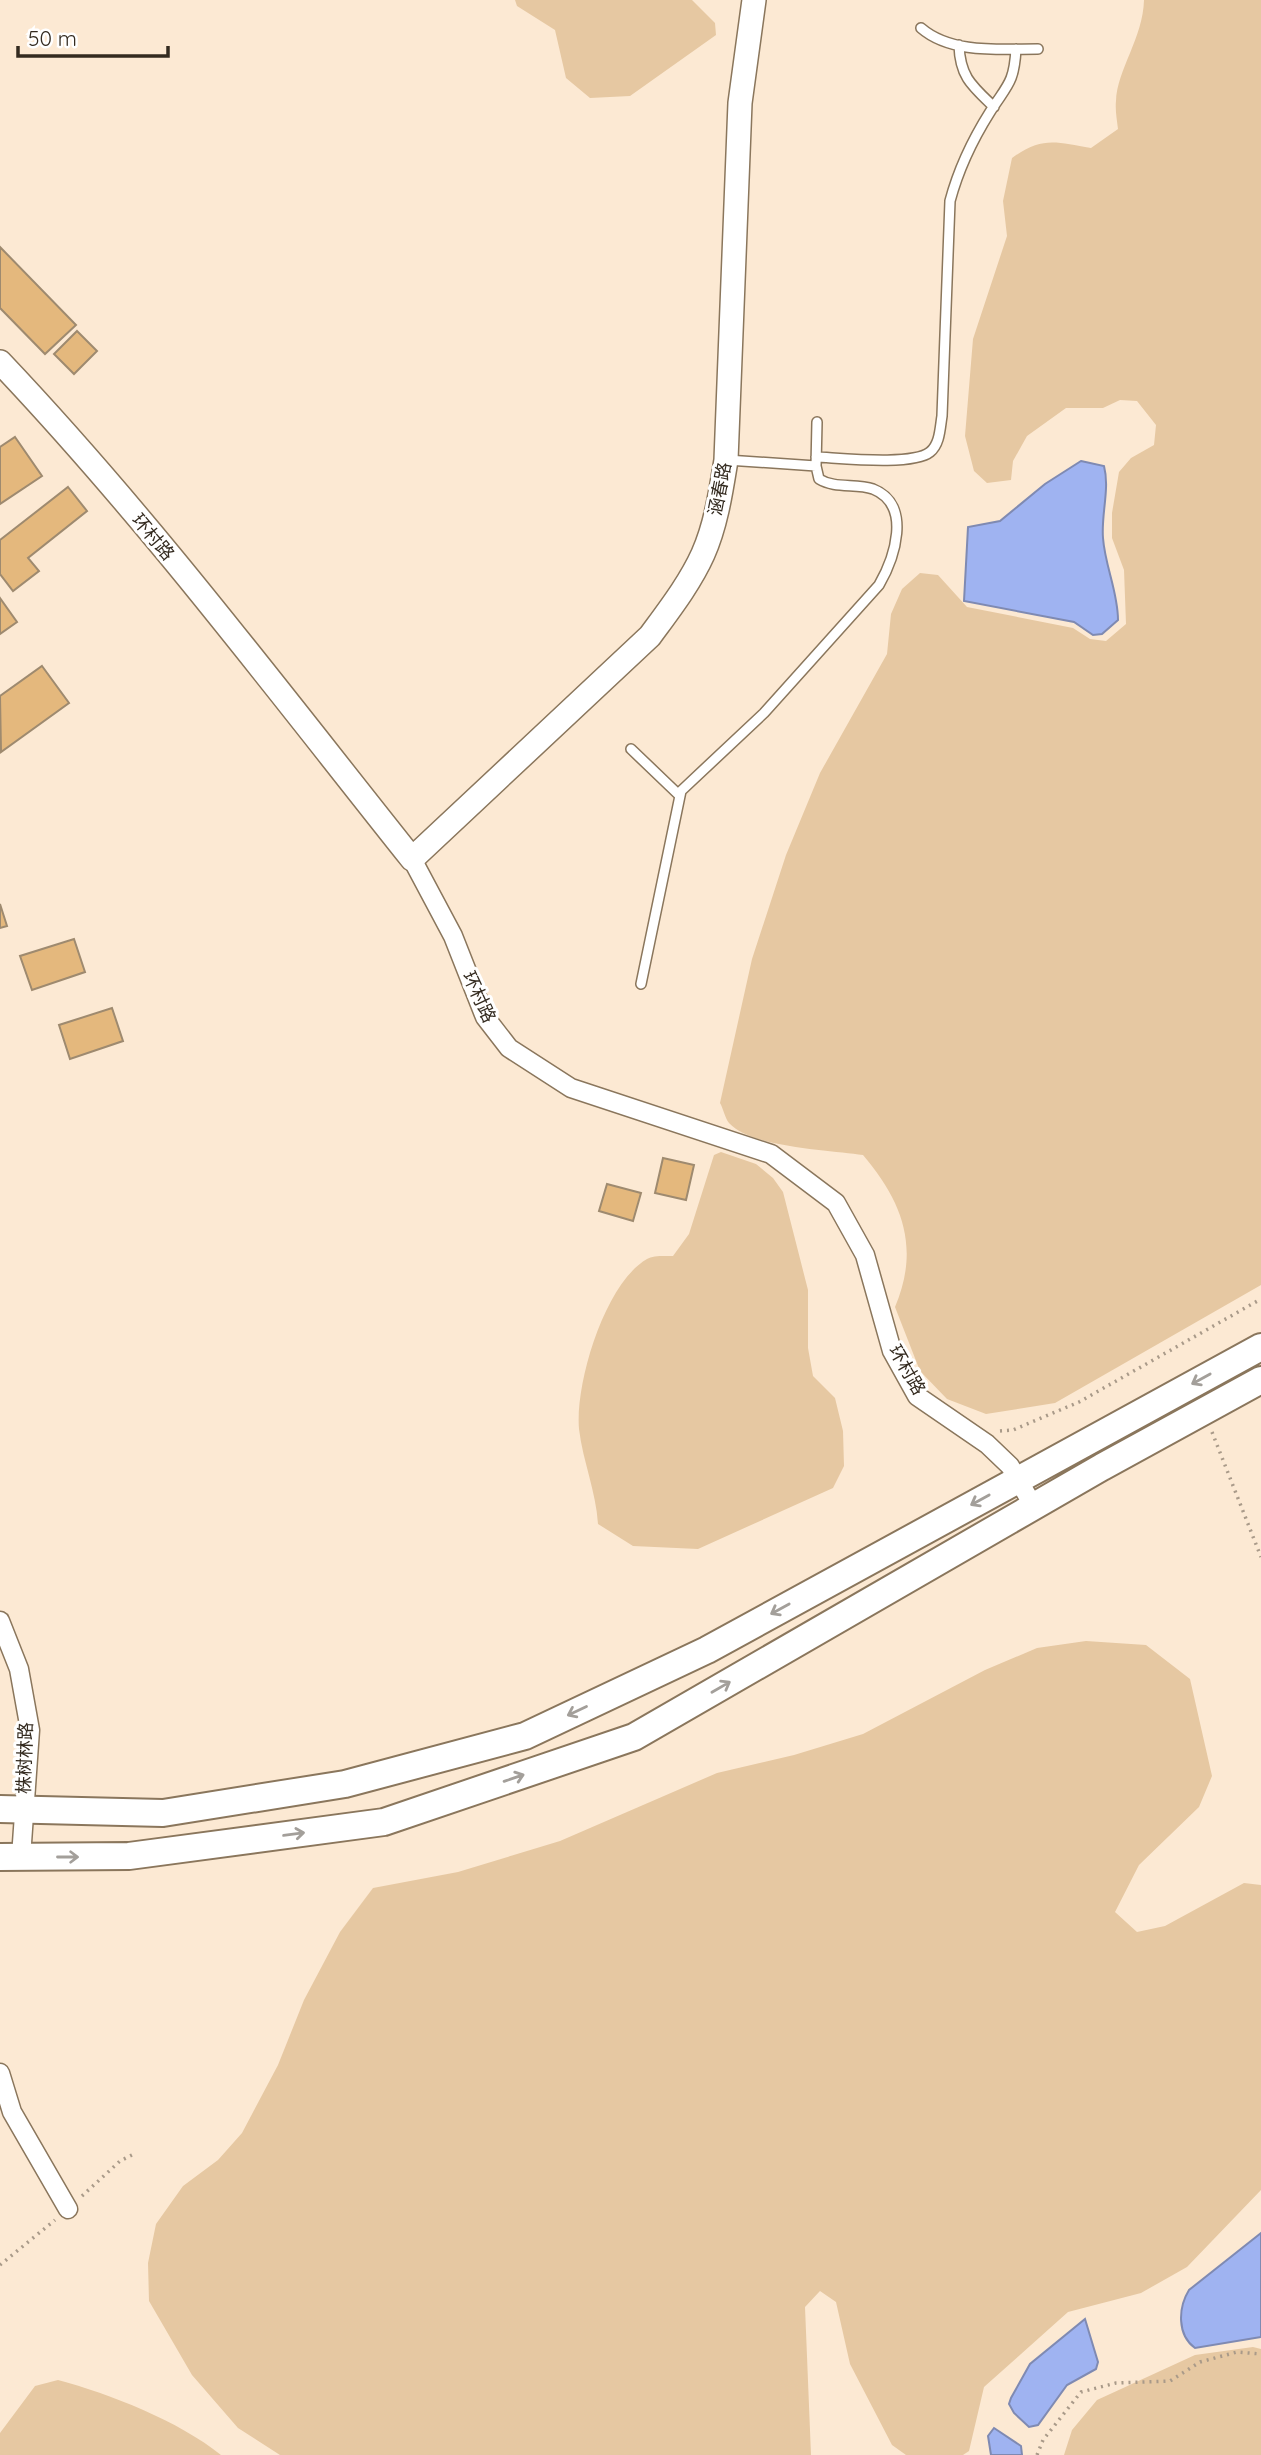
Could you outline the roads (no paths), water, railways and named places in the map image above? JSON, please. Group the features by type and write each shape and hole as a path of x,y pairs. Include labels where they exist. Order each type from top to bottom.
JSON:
{"main road":[{"path":"11,1809 163,1813 345,1784 525,1736 707,1650 1261,1347"},
{"path":"10,1857 129,1856 384,1822 634,1737 1261,1380"}],"street":[{"name":"涵春路","path":"412,859 650,636 703,554 717,511 726,460 740,103 754,0"},
{"name":"环村路","path":"0,362 49,414 186,576 412,859 453,936 485,1017 509,1048 571,1088 771,1154 836,1203 865,1255 892,1351 917,1396 987,1444 1019,1479 1034,1507"},
{"name":"株树林路","path":"0,1621 19,1669 30,1730 11,1809 10,1857"},
{"path":"0,2073 12,2112 68,2209"}],"lane":[{"path":"921,28 943,42 959,45 1038,49"},
{"path":"959,45 960,66 964,76 994,107"},
{"path":"726,460 816,462 915,459 930,452 939,439 942,416 950,201 956,178 994,107 1010,86 1016,49"},
{"path":"641,984 679,795 687,781 764,713 879,585 893,561 898,531 891,503 874,489 820,480 816,462 817,422"},
{"path":"631,749 679,795"}],"water":[{"path":"1081,461 1104,466 1106,484 1103,538 1118,620 1102,634 1093,635 1074,622 964,601 968,527 1000,521 1045,484"},
{"path":"1261,2233 1261,2337 1195,2348 1185,2336 1181,2321 1185,2297 1189,2290"},
{"path":"1085,2319 1098,2362 1096,2369 1067,2385 1038,2425 1029,2427 1014,2413 1009,2404 1011,2398 1030,2364"},
{"path":"994,2428 1021,2446 1022,2455 991,2455 988,2436"}]}
